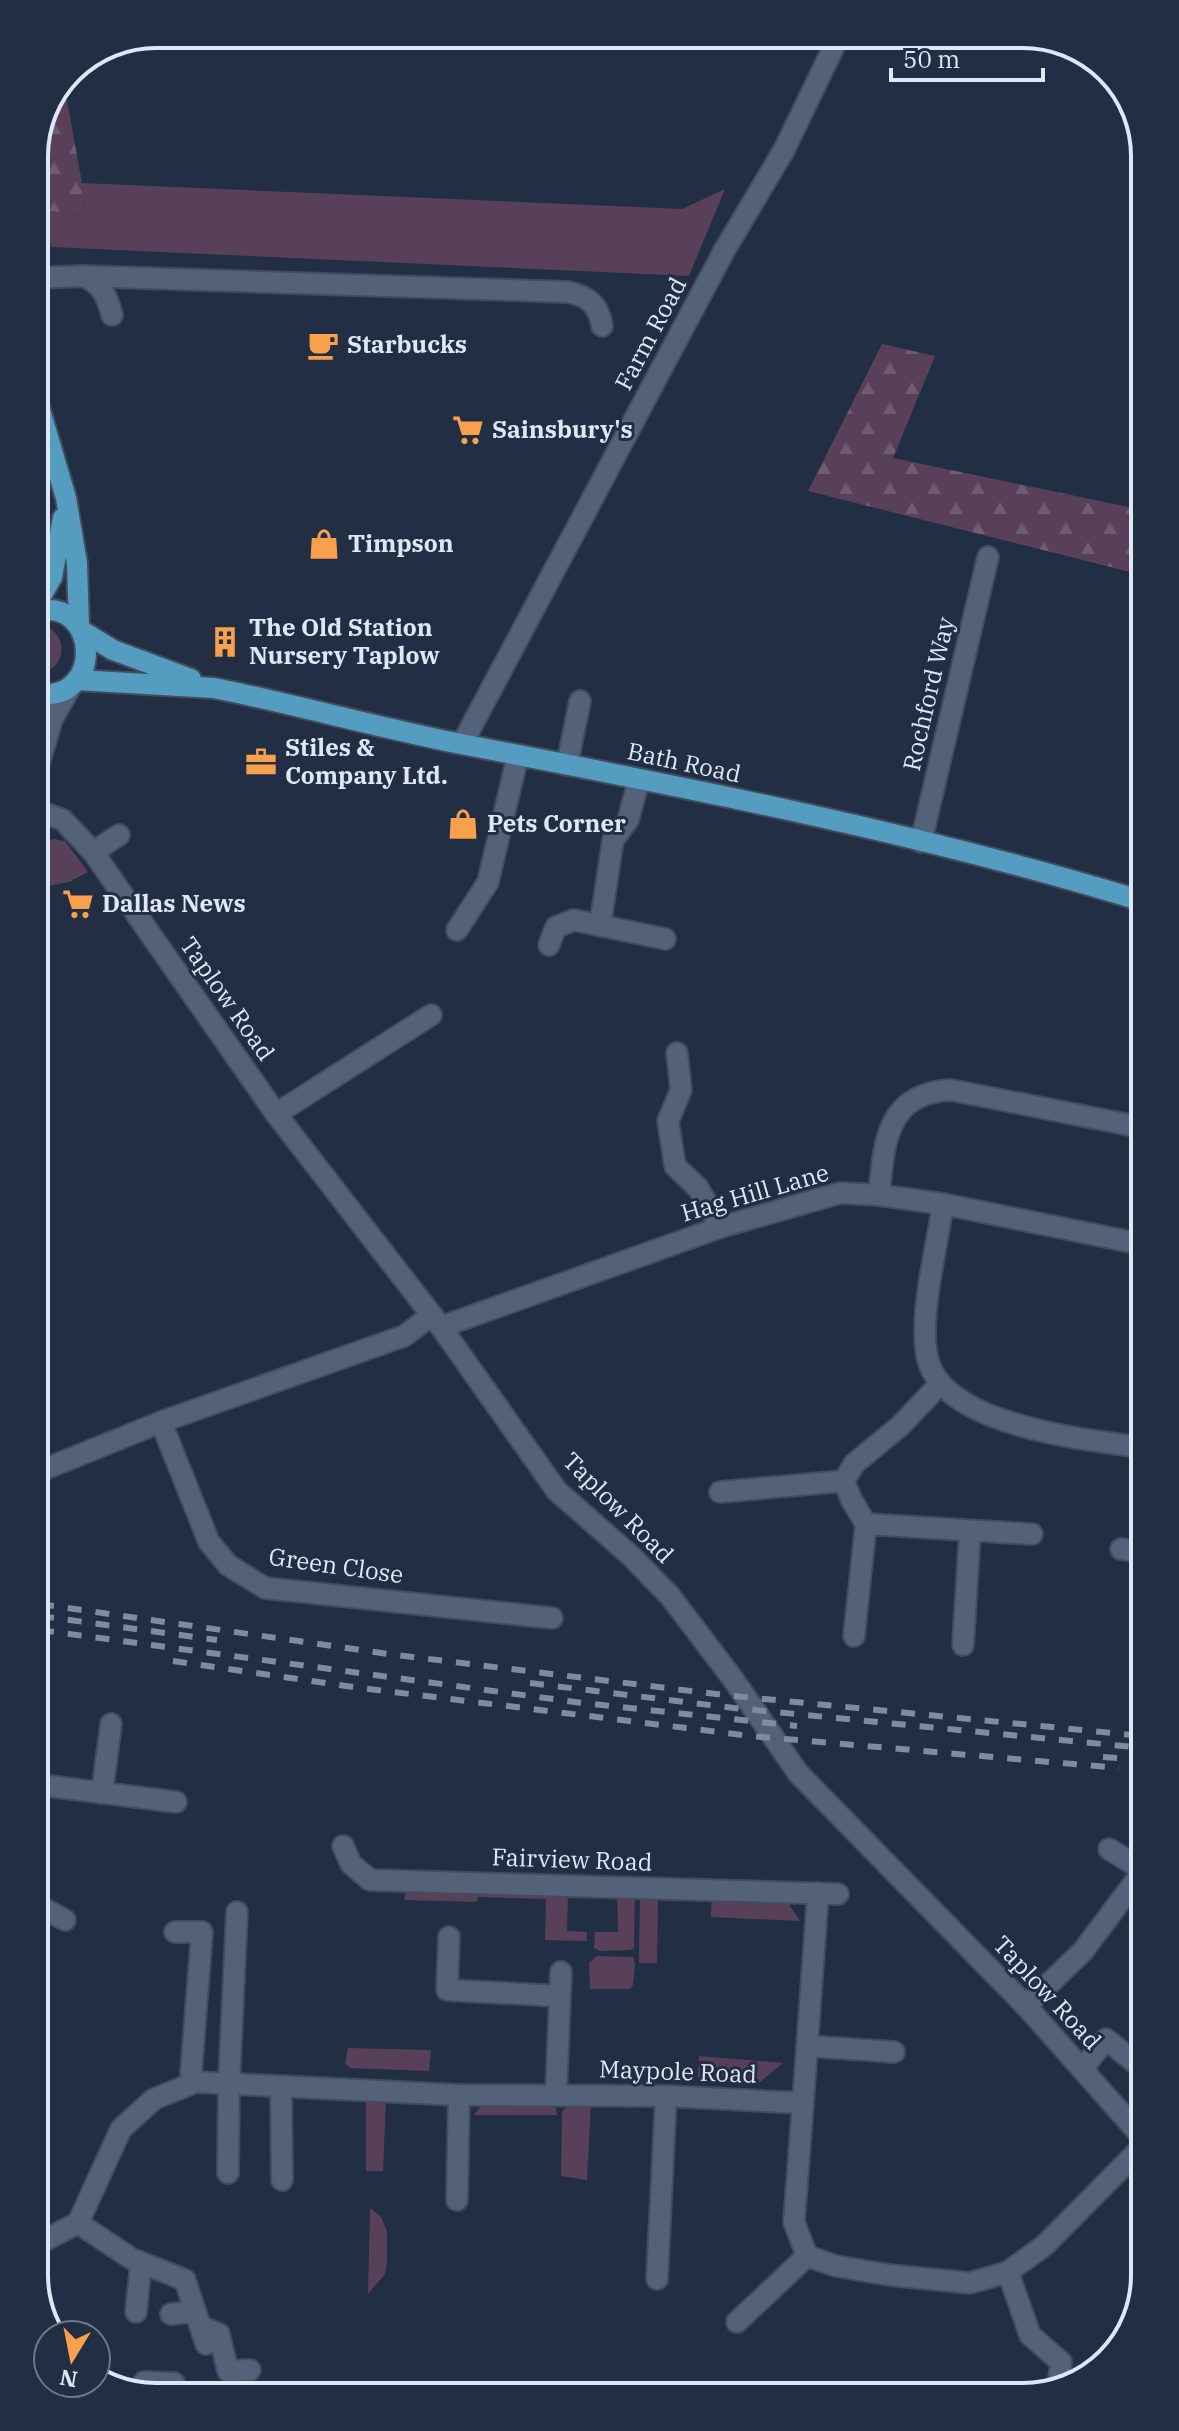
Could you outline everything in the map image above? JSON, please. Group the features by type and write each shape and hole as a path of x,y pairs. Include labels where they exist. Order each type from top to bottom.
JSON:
{"main road":[{"path":"48,437 66,498 77,563 80,629 87,643 84,669 74,683"},
{"path":"48,585 66,498"},
{"name":"Bath Road","path":"48,610 69,617 80,629 113,650 214,688 921,842 1071,879 1131,898"},
{"name":"Bath Road","path":"48,694 74,683 214,688"}],"street":[{"name":"Farm Road","path":"462,744 717,265 784,150 833,48"},
{"path":"48,277 83,276 568,292 589,299 600,315 602,326"},
{"path":"83,276 101,287 112,315"},
{"name":"Rochford Way","path":"921,842 988,557"},
{"path":"48,733 52,719 74,683"},
{"path":"567,765 580,701"},
{"path":"457,930 488,882 518,755"},
{"path":"600,926 613,840 628,820 639,780"},
{"name":"Taplow Road","path":"48,814 63,820 93,852 276,1114 437,1321 557,1491 631,1556 670,1596 733,1679 798,1773 1026,2006 1131,2127"},
{"path":"93,852 119,835"},
{"path":"549,945 556,927 574,920 665,939"},
{"path":"276,1114 431,1015"},
{"path":"677,1053 681,1090 668,1121 675,1166 698,1188 721,1227"},
{"path":"879,1195 884,1149 897,1114 915,1099 939,1090 1131,1125"},
{"name":"Hag Hill Lane","path":"48,1468 161,1422 404,1336 437,1321 721,1227 840,1193 943,1204 1131,1242"},
{"path":"943,1204 925,1324 927,1358 940,1384 961,1403 994,1418 1082,1439 1131,1446"},
{"path":"844,1481 854,1464 900,1426 940,1384"},
{"name":"Green Close","path":"161,1422 209,1542 228,1565 265,1588 552,1618"},
{"path":"720,1492 844,1481"},
{"path":"844,1481 866,1524 854,1636"},
{"path":"866,1524 1032,1534"},
{"path":"963,1645 970,1531"},
{"path":"1121,1549 1131,1550"},
{"path":"102,1793 111,1724"},
{"path":"48,1786 176,1802"},
{"name":"Fairview Road","path":"343,1846 351,1864 370,1880 828,1894 807,2046 803,2103"},
{"path":"1109,1849 1131,1863"},
{"path":"1026,2006 1083,1951 1131,1887"},
{"path":"48,1911 65,1920"},
{"path":"228,2173 237,1912"},
{"path":"175,1932 202,1932 191,2073 196,2082"},
{"path":"449,1937 447,1990 559,1996"},
{"path":"556,2094 561,1972"},
{"path":"1082,2069 1106,2039 1131,2059"},
{"path":"807,2046 894,2052"},
{"name":"Maypole Road","path":"78,2223 121,2129 154,2099 196,2082 459,2095 666,2096 803,2103"},
{"path":"281,2087 282,2180"},
{"path":"457,2200 459,2095"},
{"path":"657,2279 666,2096"},
{"path":"803,2103 794,2222 807,2256"},
{"path":"807,2256 836,2266 889,2275 970,2283 1008,2272 1045,2245 1131,2156"},
{"path":"48,2238 78,2223 132,2259 185,2280 200,2327"},
{"path":"737,2322 807,2256"},
{"path":"136,2312 141,2263"},
{"path":"1008,2272 1030,2335 1061,2362 1059,2376"},
{"path":"171,2314 219,2334 228,2371 250,2370"},
{"path":"144,2382 174,2383"}],"green space":[{"path":"66,96 82,183 84,216 48,210 48,149 56,115"},
{"path":"82,183 682,209 725,189 689,276 51,247 48,210 84,216"},
{"path":"882,344 935,356 893,458 1131,508 1131,572 808,491"},
{"path":"48,628 60,640 62,649 55,665 48,670"},
{"path":"65,841 88,872 69,882 48,886 48,842"},
{"path":"407,1887 568,1890 567,1931 587,1932 587,1941 545,1940 546,1899 478,1897 477,1902 404,1900"},
{"path":"617,1889 635,1890 634,1948 600,1951 594,1948 595,1932 618,1932"},
{"path":"640,1891 658,1893 657,1963 639,1963"},
{"path":"712,1894 784,1897 800,1921 711,1917"},
{"path":"597,1956 633,1957 635,1964 630,1989 590,1989 589,1963"},
{"path":"348,2048 431,2050 429,2071 350,2068 345,2063"},
{"path":"699,2056 783,2063 760,2082 698,2077"},
{"path":"366,2096 386,2097 383,2171 366,2171"},
{"path":"486,2099 555,2102 557,2115 474,2115"},
{"path":"571,2103 591,2103 587,2180 561,2176 562,2112"},
{"path":"370,2208 381,2217 387,2231 387,2262 385,2274 368,2294"}],"railway":[{"path":"48,1605 388,1654 724,1695 1131,1735"},
{"path":"48,1617 217,1640"},
{"path":"48,1631 575,1702 797,1726"},
{"path":"173,1661 353,1687 751,1736 1119,1768"},
{"path":"530,1683 734,1708 1131,1747"},
{"path":"1103,1757 1131,1759"}],"place":[{"name":"Starbucks","path":"323,345"},
{"name":"Sainsbury's","path":"468,430"},
{"name":"Timpson","path":"324,544"},
{"name":"The Old Station Nursery Taplow","path":"225,642"},
{"name":"Stiles & Company Ltd.","path":"261,762"},
{"name":"Pets Corner","path":"463,824"},
{"name":"Dallas News","path":"78,904"}]}
